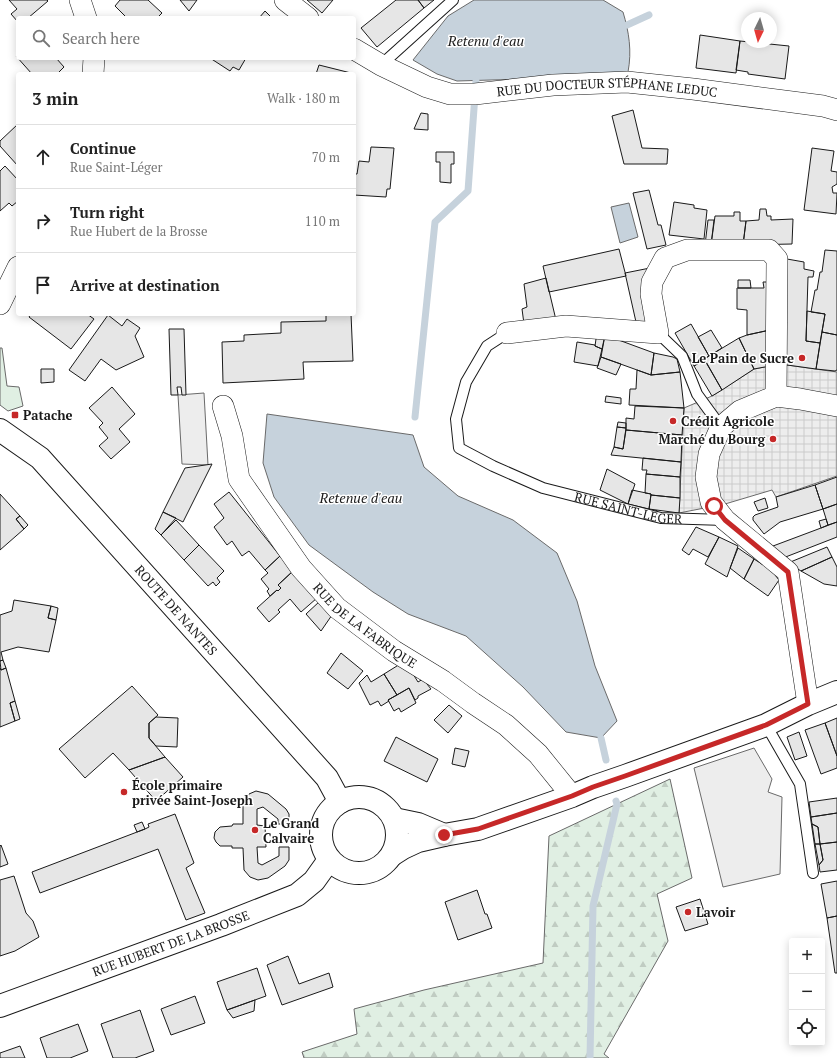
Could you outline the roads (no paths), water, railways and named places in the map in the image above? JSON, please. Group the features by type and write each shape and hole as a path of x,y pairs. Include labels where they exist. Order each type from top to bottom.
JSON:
{"main road":[{"name":"ROUTE DE NANTES","path":"0,430 40,458 327,778 340,802"},
{"path":"392,855 397,844 397,831 394,819 386,808 376,801 364,797 351,797 340,802 330,810 322,821 320,835 322,848 329,860 340,870 354,874 369,872 382,866 392,855 403,848 418,841 478,829 572,796 593,787 766,725 808,704 837,692"},
{"path":"394,819 418,824 444,835"},
{"name":"RUE HUBERT DE LA BROSSE","path":"0,1006 221,925 297,895 314,881 329,860"}],"street":[{"path":"80,0 85,16"},
{"path":"285,0 305,16"},
{"name":"RUE DU DOCTEUR STÉPHANE LEDUC","path":"356,50 381,65 428,87 450,94 476,94 553,85 627,82 823,106 837,110"},
{"path":"93,72 94,60"},
{"path":"507,333 566,326 658,333 651,294 652,282 665,258 687,250 768,250 777,259 776,396"},
{"path":"0,304 16,271"},
{"path":"808,704 788,572 725,520 711,502 706,478 709,454 721,427 740,411 776,396 837,406"},
{"name":"RUE DE LA FABRIQUE","path":"224,406 232,436 239,479 301,568 337,608 394,651 443,681 473,704 506,725 538,754 572,796"}],"lane":[{"path":"381,65 453,0"},
{"name":"RUE SAINT-LÉGER","path":"507,333 487,346 466,382 456,419 459,448 493,466 550,490 661,518 725,520"},
{"path":"658,333 682,356 697,394 721,427"},
{"path":"766,725 800,784 813,873"}],"water":[{"name":"Retenu d'eau","path":"474,0 603,0 623,12 629,42 630,57 628,72 525,79 457,81 437,74 413,60 448,16"},
{"path":"629,203 638,237 620,243 611,207"},
{"name":"Retenue d'eau","path":"267,414 413,435 424,467 458,496 513,520 557,553 577,601 595,666 617,721 601,738 566,732 523,687 466,636 408,614 373,592 309,545 274,497 263,463"}],"waterway":[{"path":"627,25 649,15"},
{"path":"415,417 435,222 468,191 476,81"},
{"path":"601,738 606,760"},
{"path":"590,1058 593,906 617,804 616,801"}],"place":[{"name":"Le Pain de Sucre","path":"802,358"},
{"name":"Patache","path":"15,415"},
{"name":"Crédit Agricole","path":"673,421"},
{"name":"Marché du Bourg","path":"773,439"},
{"name":"École primaire privée Saint-Joseph","path":"124,792"},
{"name":"Le Grand Calvaire","path":"255,830"},
{"name":"Lavoir","path":"688,912"}]}
